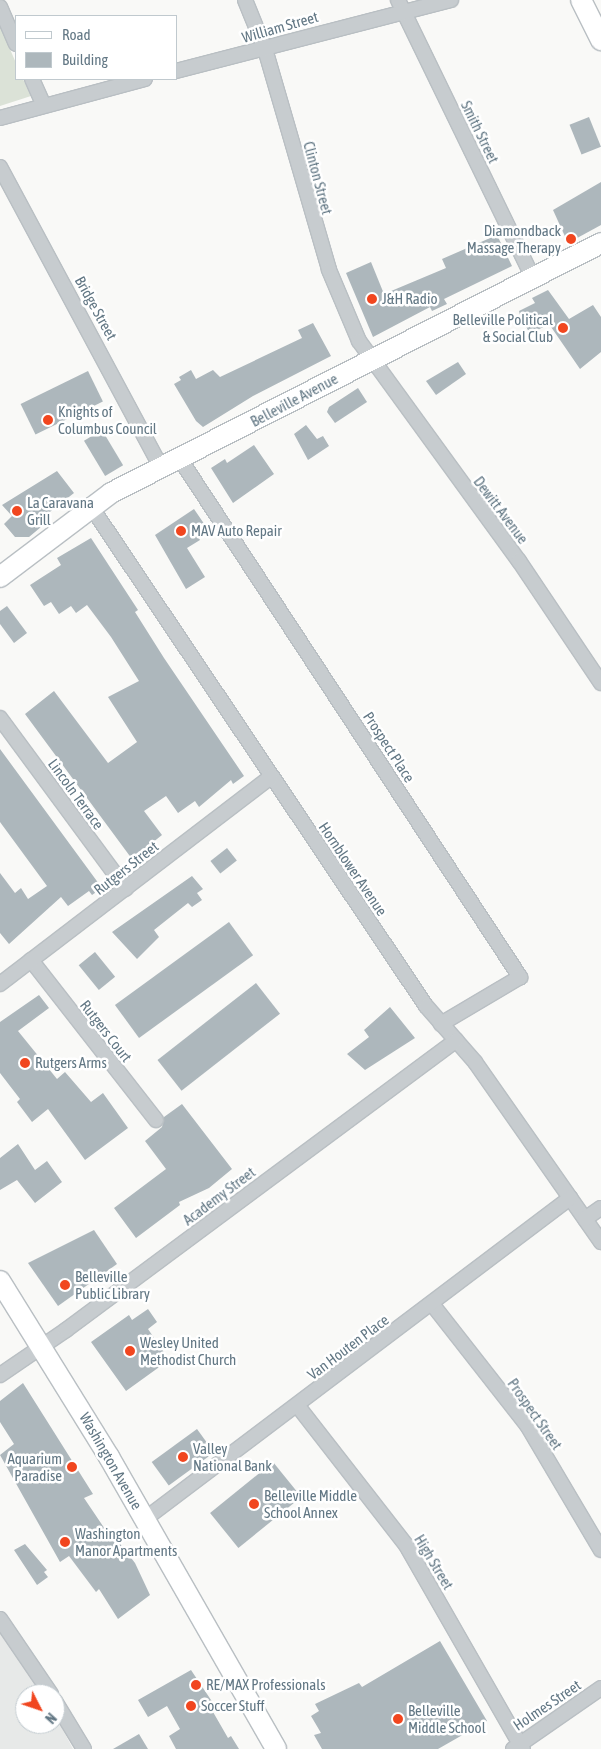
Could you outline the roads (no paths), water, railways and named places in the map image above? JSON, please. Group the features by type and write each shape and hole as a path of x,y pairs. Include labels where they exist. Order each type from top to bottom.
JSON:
{"main road":[{"path":"581,0 601,40"},
{"name":"Belleville Avenue","path":"0,577 90,506 161,467 601,243"},
{"name":"Washington Avenue","path":"0,1281 42,1346 145,1519 276,1749"}],"street":[{"name":"Clinton Street","path":"245,0 266,49 329,270 370,360"},
{"name":"William Street","path":"178,71 266,49 400,6 451,0"},
{"name":"Smith Street","path":"400,6 533,278"},
{"path":"0,7 15,42"},
{"path":"32,80 43,104"},
{"path":"0,118 43,104 140,80"},
{"name":"Bridge Street","path":"0,166 161,467"},
{"name":"Dewitt Avenue","path":"370,360 519,561 601,683"},
{"name":"Prospect Place","path":"180,458 520,977 441,1024"},
{"name":"Hornblower Avenue","path":"90,506 271,777 441,1024 456,1040 601,1242"},
{"name":"Lincoln Terrace","path":"0,718 126,889"},
{"name":"Rutgers Street","path":"0,984 271,777"},
{"name":"Rutgers Court","path":"31,960 156,1120"},
{"name":"Academy Street","path":"0,1375 456,1040"},
{"name":"Van Houten Place","path":"145,1519 298,1406 570,1198"},
{"path":"585,1219 601,1208"},
{"name":"Prospect Street","path":"432,1304 527,1426 601,1550"},
{"name":"High Street","path":"298,1406 406,1546 518,1747"},
{"path":"0,1619 44,1684"},
{"name":"Holmes Street","path":"518,1747 601,1688"},
{"path":"65,1718 84,1749"}],"place":[{"name":"Diamondback Massage Therapy","path":"571,239"},
{"name":"J&H Radio","path":"372,299"},
{"name":"Belleville Political & Social Club","path":"563,328"},
{"name":"Knights of Columbus Council","path":"48,420"},
{"name":"La Caravana Grill","path":"17,511"},
{"name":"MAV Auto Repair","path":"181,531"},
{"name":"Rutgers Arms","path":"25,1063"},
{"name":"Belleville Public Library","path":"65,1285"},
{"name":"Wesley United Methodist Church","path":"130,1351"},
{"name":"Valley National Bank","path":"183,1457"},
{"name":"Aquarium Paradise","path":"72,1467"},
{"name":"Belleville Middle School Annex","path":"254,1504"},
{"name":"Washington Manor Apartments","path":"65,1542"},
{"name":"RE/MAX Professionals","path":"196,1685"},
{"name":"Soccer Stuff","path":"191,1706"},
{"name":"Belleville Middle School","path":"398,1719"}]}
